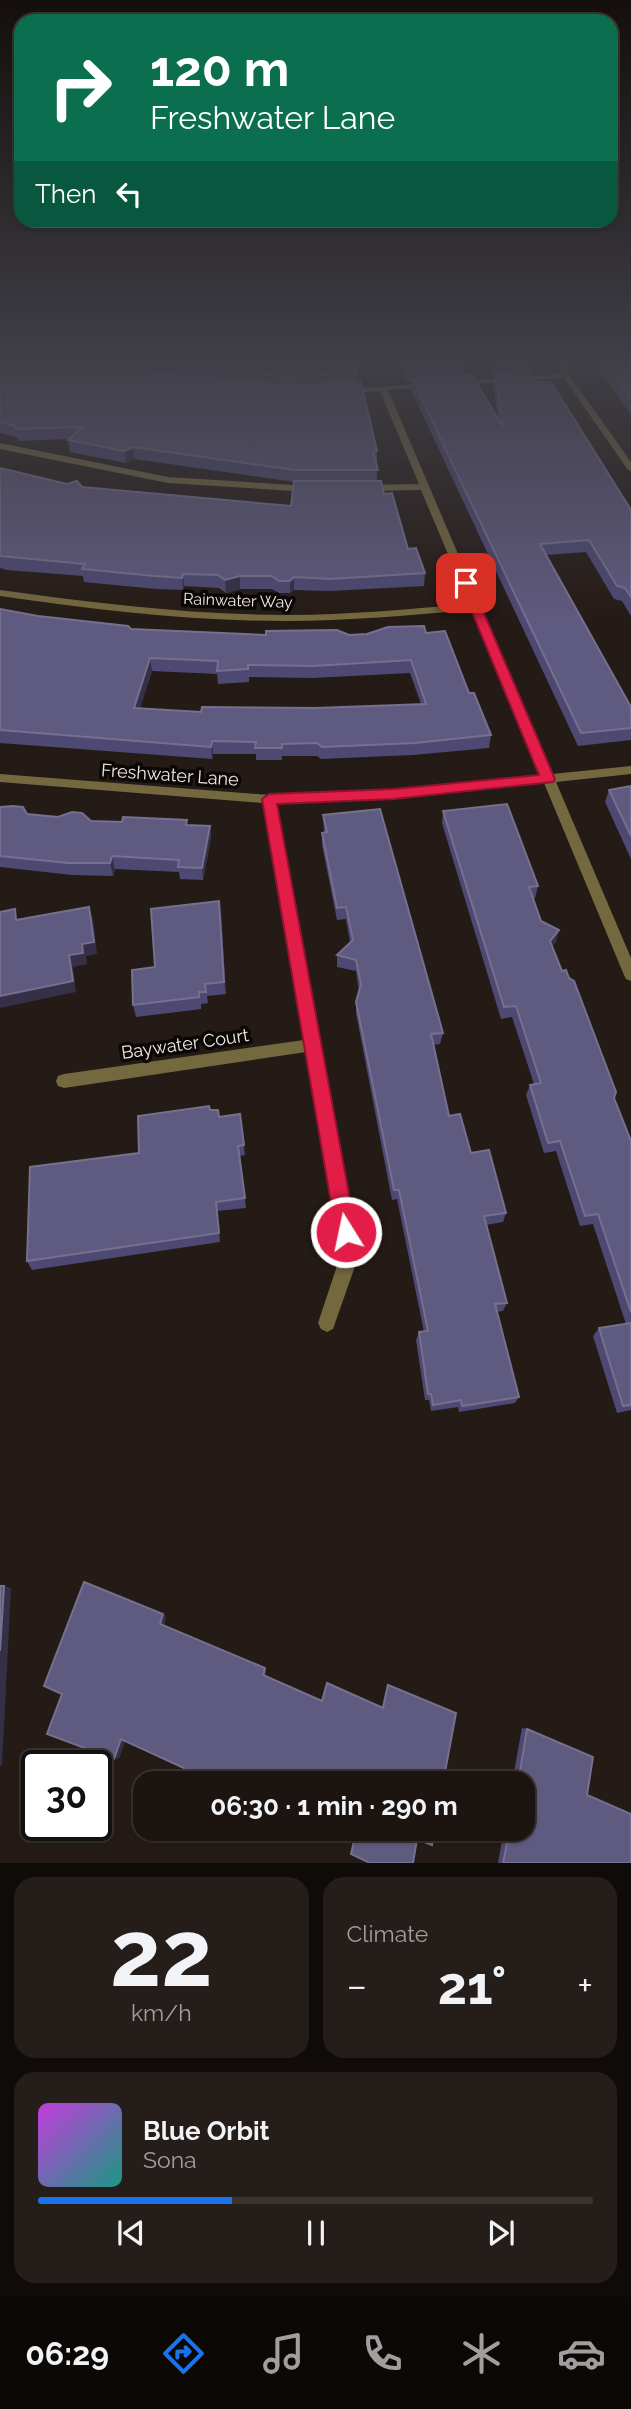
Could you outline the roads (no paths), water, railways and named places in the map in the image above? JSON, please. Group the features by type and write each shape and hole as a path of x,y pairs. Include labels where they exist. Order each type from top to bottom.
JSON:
{"street":[{"path":"5,447 168,480 327,489"},
{"path":"408,447 631,975"},
{"path":"616,447 631,468"},
{"path":"355,488 425,486"},
{"name":"Rainwater Way","path":"0,593 160,612 242,617 290,618 476,607"},
{"name":"Freshwater Lane","path":"0,778 269,799 394,794 631,770"},
{"path":"269,799 346,1232 345,1269 327,1323"},
{"name":"Baywater Court","path":"64,1081 312,1045"}]}
